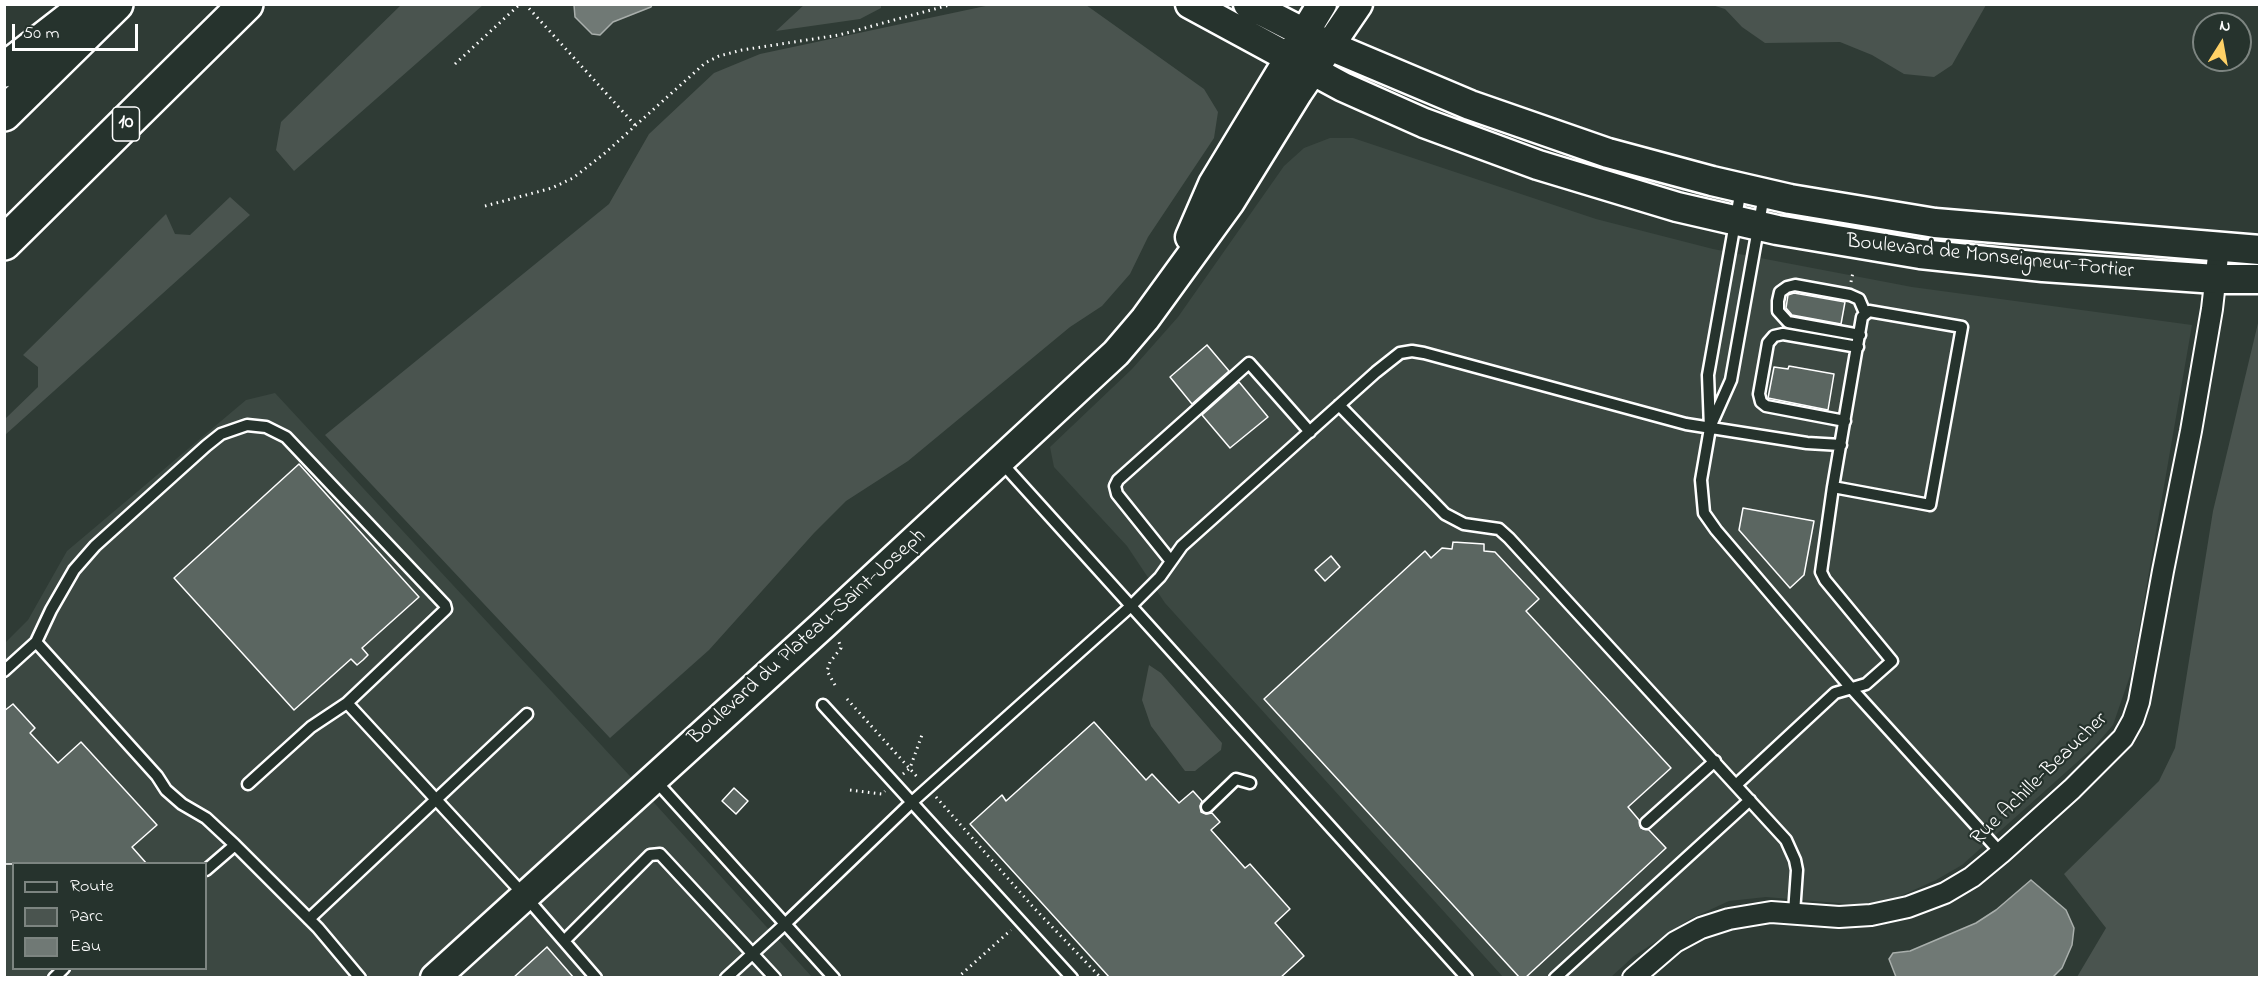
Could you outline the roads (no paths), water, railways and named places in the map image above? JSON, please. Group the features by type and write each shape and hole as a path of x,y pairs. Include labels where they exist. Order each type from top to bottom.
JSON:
{"highway":[{"path":"4,70 89,4"},
{"path":"4,114 116,4"},
{"name":"10","path":"4,243 246,4"}],"main road":[{"name":"Boulevard de Monseigneur-Fortier","path":"1190,4 1301,66 1388,108 1516,158 1608,188 1746,223 1855,244 1952,258 2216,279 2259,279"},
{"name":"Boulevard de Monseigneur-Fortier","path":"1248,4 1330,46 1446,96 1535,129 1622,157 1753,191 1865,213 1961,226 2259,250"},
{"name":"Boulevard du Plateau-Saint-Joseph","path":"435,978 1116,353 1145,319 1230,202 1298,92 1305,34 1322,4"},
{"name":"Boulevard du Plateau-Saint-Joseph","path":"1301,66 1330,46 1358,4"}],"street":[{"name":"Rue Achille-Beaucher","path":"1633,978 1674,942 1701,928 1743,915 1771,912 1850,917 1881,914 1908,907 1953,889 2001,853 2117,744 2128,729 2137,710 2182,479 2216,279 2218,247"}],"lane":[{"path":"1753,191 1708,375 1710,428 1701,480 1704,513 1851,688 2001,853"},
{"path":"1710,428 1731,380 1746,223 1753,191"},
{"path":"1736,785 1835,693 1866,684 1892,661 1824,580 1821,572 1833,488 1865,313 1859,299 1850,295 1795,285 1780,292 1778,310 1788,322 1860,335"},
{"path":"1833,488 1930,505 1962,327 1869,310 1865,313"},
{"path":"1845,421 1766,406 1761,402 1759,394 1768,343 1774,336 1783,334 1857,347"},
{"path":"726,978 912,802 1131,606 1160,577 1182,546 1394,357 1412,351 1662,418 1807,443 1841,445"},
{"path":"1170,560 1117,494 1115,486 1119,480 1249,363 1310,432"},
{"path":"1339,405 1445,513 1464,524 1499,529 1509,538 1750,800 1791,849 1797,870 1794,913"},
{"path":"4,671 36,642 74,570 95,546 221,434 247,425 266,427 286,437 445,605 446,609 347,703 311,727 249,784"},
{"path":"1000,461 1467,978"},
{"path":"36,642 157,776 166,790 182,804 206,818 235,845 309,919 360,978"},
{"path":"347,703 525,896 596,978"},
{"path":"823,705 1072,978"},
{"path":"309,919 527,714"},
{"path":"1646,823 1714,761"},
{"path":"654,779 834,978"},
{"path":"1207,807 1236,779 1250,783"},
{"path":"1555,978 1750,800"},
{"path":"207,869 235,845"},
{"path":"564,942 650,855 660,854 775,978"}],"water":[{"path":"574,4 652,5 613,22 600,35 592,34 575,17"},
{"path":"2031,880 2066,910 2074,928 2072,945 2062,968 2053,977 1896,977 1889,959 1893,953 1910,951 1976,923 1996,910"}]}
